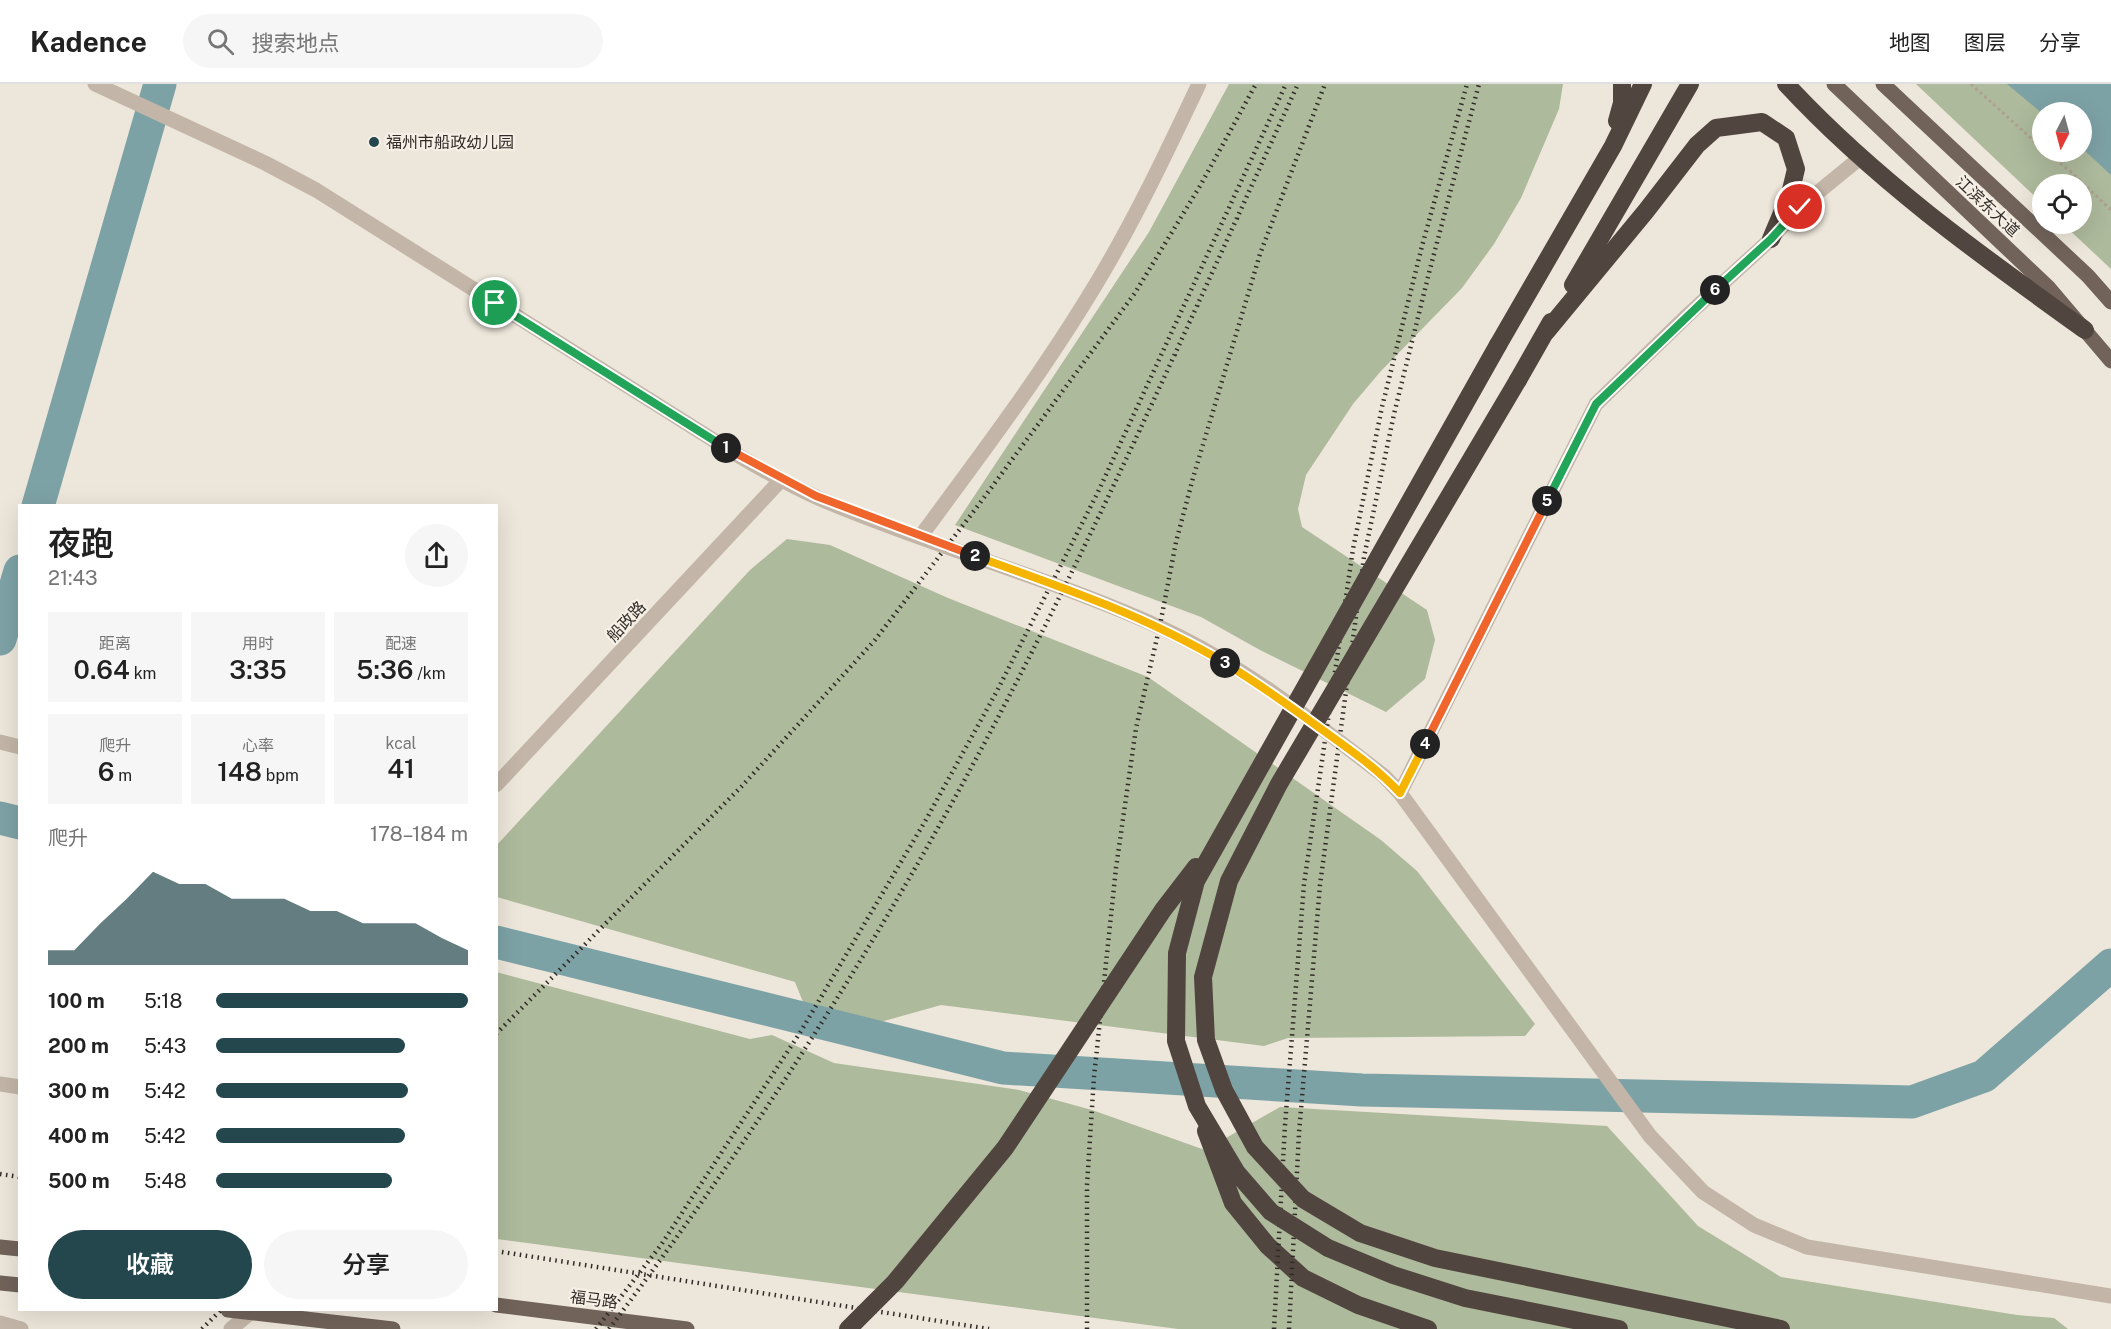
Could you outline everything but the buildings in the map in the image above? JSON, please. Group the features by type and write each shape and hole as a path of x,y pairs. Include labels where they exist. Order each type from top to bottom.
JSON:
{"highway":[{"path":"1610,151 1622,103 1622,84"},
{"path":"1428,1329 1358,1305 1303,1278 1268,1246 1233,1203 1176,1041 1177,953 1196,881 1610,151 1643,84"},
{"path":"1690,84 1285,775 1229,881 1203,977 1206,1040 1224,1090 1255,1147 1303,1198 1360,1233 1435,1258 1781,1329"},
{"path":"1786,84 1860,158 1966,244 2085,330"},
{"path":"1546,332 1646,212 1697,145 1716,128 1761,122 1786,138 1796,169 1790,194 1771,239"},
{"path":"848,1329 895,1282 1005,1148 1163,910 1224,830"},
{"path":"1197,1106 1237,1173 1271,1212 1329,1248 1393,1275 1466,1298 1618,1329"}],"main road":[{"name":"江滨东大道","path":"1834,84 2049,288 2111,361"},
{"path":"1882,84 2088,276 2111,302"},
{"path":"0,1247 18,1249"},
{"path":"0,1283 18,1287"},
{"path":"0,1289 18,1287"},
{"name":"福马路","path":"498,1305 687,1329"},
{"path":"240,1311 393,1329"}],"street":[{"path":"95,84 265,163 316,190 734,453 781,480 845,509 1101,601 1195,645 1253,680 1340,742 1384,776 1400,793 1650,1136 1703,1192 1754,1225 1807,1247 2111,1296"},
{"path":"920,537 1035,377 1084,304 1157,173 1199,84"},
{"path":"1400,793 1596,404 1690,312 1771,239 1800,207 1860,158"},
{"name":"船政路","path":"498,783 781,480"},
{"path":"0,742 18,746"},
{"path":"0,1084 18,1087"},
{"path":"231,1329 251,1312"},
{"path":"0,1323 21,1329"}],"path":[{"path":"1971,84 2032,138"},
{"path":"2059,162 2111,210"}],"green space":[{"path":"1229,84 1563,84 1559,109 1521,198 1494,244 1462,288 1381,371 1353,404 1306,475 1298,509 1302,527 1427,610 1435,640 1425,679 1386,712 1260,650 1201,617 955,525 1149,232"},
{"path":"1916,84 2111,84 2111,269 2074,234 2092,234 2092,174 2032,174 2032,194"},
{"path":"787,539 830,545 948,598 1148,677 1381,840 1417,871 1535,1024 1525,1036 1288,1038 1264,1046 941,1005 877,1023 803,1002 795,982 498,897 498,844 750,570"},
{"path":"498,973 750,1039 772,1035 834,1063 1019,1090 1092,1110 1205,1150 1280,1107 1607,1126 1698,1226 1781,1277 2017,1315 2054,1318 2068,1329 1178,1329 498,1239"}],"water":[{"path":"2007,84 2111,84 2111,175 2092,157 2092,102 2032,102 2032,105"}],"waterway":[{"path":"39,504 160,84"},
{"path":"0,639 18,578"},
{"path":"0,818 18,822"},
{"path":"498,942 1003,1068 1362,1090 1912,1102 1984,1076 2111,965"}],"railway":[{"path":"498,1032 742,786 875,640 980,503 1135,293 1200,186 1256,84"},
{"path":"596,1329 661,1245 801,1031 927,818 997,691 1098,492 1286,84"},
{"path":"609,1329 698,1208 783,1083 863,956 939,826 989,735 1082,551 1298,84"},
{"path":"1087,1329 1087,1185 1094,1077 1116,868 1136,728 1160,625 1176,542 1193,478 1260,254 1325,84"},
{"path":"1274,1329 1285,1125 1304,884 1353,549 1382,407 1422,246 1467,84"},
{"path":"1289,1329 1299,1133 1320,885 1364,557 1394,414 1479,84"},
{"path":"0,1174 18,1177"},
{"path":"498,1251 989,1329"},
{"path":"202,1329 220,1311"}],"place":[{"name":"福州市船政幼儿园","path":"374,142"}],"route":[{"path":"495,303 781,480 845,509 1101,601 1195,645 1253,680 1350,749 1384,776 1400,793 1596,404 1690,312 1771,239 1800,207"}]}
